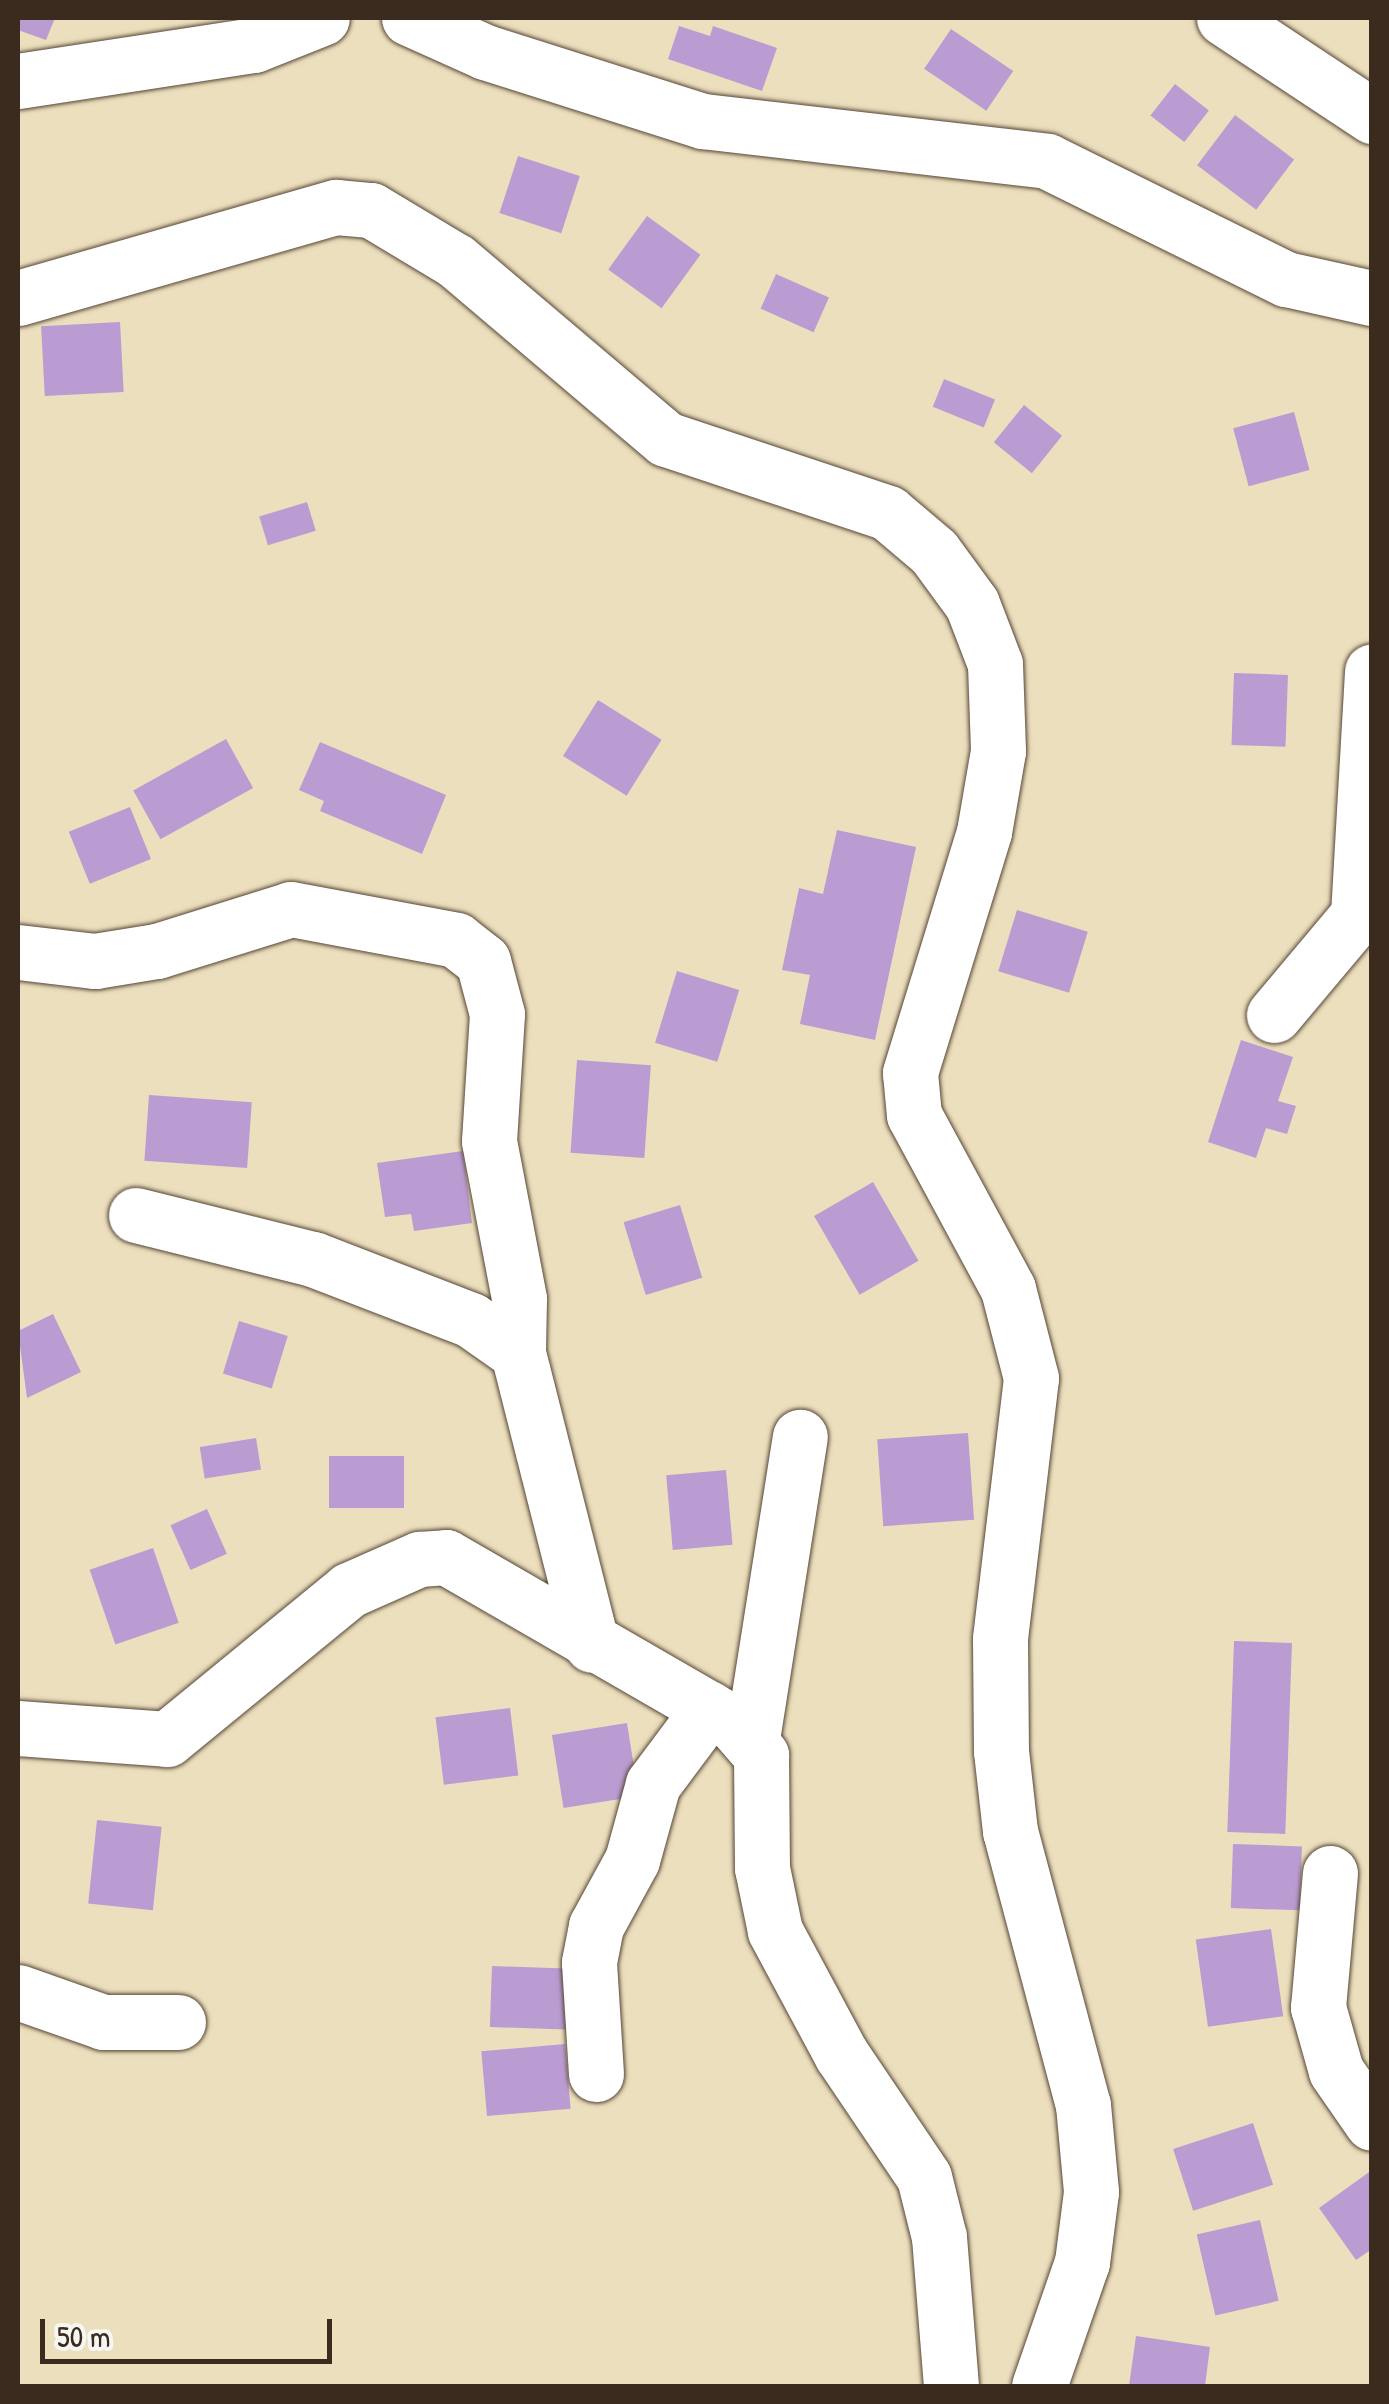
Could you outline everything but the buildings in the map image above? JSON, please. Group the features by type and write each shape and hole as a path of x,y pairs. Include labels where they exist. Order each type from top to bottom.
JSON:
{"street":[{"path":"18,81 254,45 322,18"},
{"path":"409,18 484,52 703,121 1047,160 1286,279 1372,298"},
{"path":"1224,18 1372,116"},
{"path":"18,298 336,207 371,210 456,261 666,440 888,512 934,552 972,604 995,664 998,751 984,832 910,1073 914,1115 1008,1289 1031,1378 1000,1639 1001,1752 1010,1831 1083,2105 1091,2192 1082,2262 1039,2386"},
{"path":"1274,1015 1358,916 1372,671"},
{"path":"18,952 110,959 291,909 456,940 494,983 489,1141 519,1299 518,1353 592,1644"},
{"path":"136,1215 312,1259 471,1320 518,1353"},
{"path":"800,1436 731,1724 775,1931 842,2054 924,2177 940,2236 951,2386"},
{"path":"18,1728 166,1739 316,1612 420,1558 472,1566 592,1644 731,1724"},
{"path":"596,2074 589,1962 596,1926 632,1860 653,1784 731,1724"},
{"path":"1330,1873 1318,2007 1336,2071 1372,2124"},
{"path":"18,1992 103,2022 178,2022"}]}
